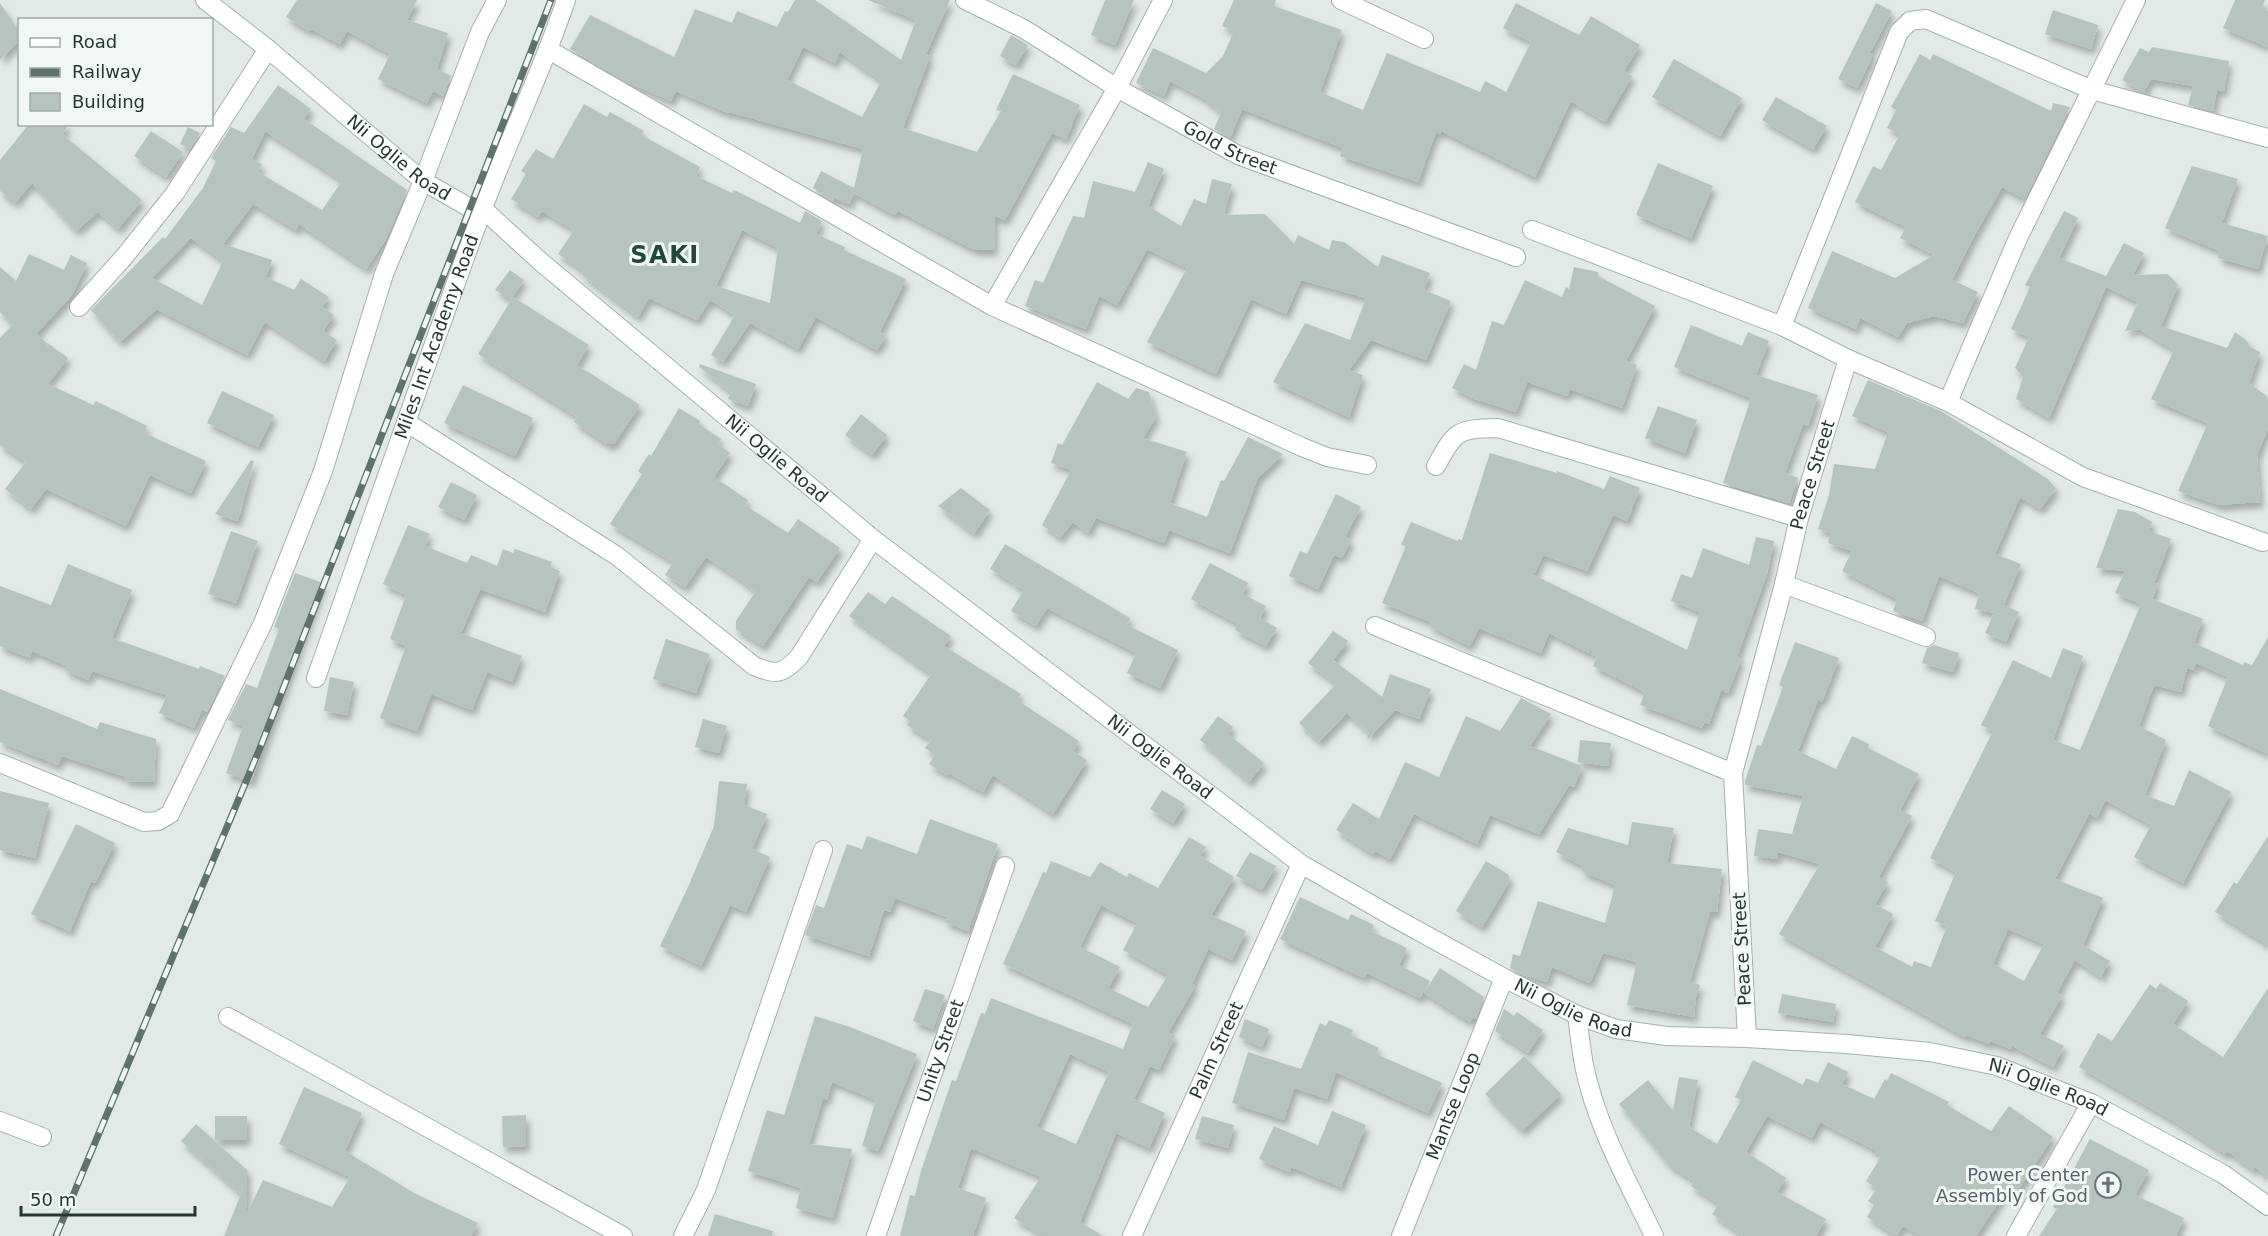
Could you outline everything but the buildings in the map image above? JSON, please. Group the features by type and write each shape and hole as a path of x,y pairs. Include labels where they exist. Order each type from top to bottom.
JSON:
{"street":[{"name":"Nii Oglie Road","path":"205,0 268,49 423,181 470,208 483,209 541,262 873,539 1301,864 1504,978 1577,1015 1616,1029 1667,1036 1847,1044 1930,1053 1997,1066 2091,1103 2223,1174 2268,1206"},
{"path":"0,763 144,822 158,821 170,814 267,612 323,471 384,274 423,181 480,32 497,0"},
{"name":"Miles Int Academy Road","path":"316,678 483,209 530,90 549,50 566,0"},
{"name":"Gold Street","path":"964,0 1024,29 1118,88 1238,155 1516,257"},
{"path":"992,306 1118,88 1163,0"},
{"path":"1341,0 1424,39"},
{"path":"1948,402 2018,238 2136,0"},
{"path":"1782,326 1899,32 1910,21 1926,19 2092,90 2268,138"},
{"path":"79,307 124,257 175,193 268,49"},
{"path":"549,50 992,306 1302,447 1327,457 1367,465"},
{"path":"1532,230 1782,326 1848,359 1948,402 2083,477 2266,538"},
{"name":"Peace Street","path":"1747,1038 1733,773 1784,584 1799,518 1848,359"},
{"path":"406,422 617,556 754,666 768,672 780,673 799,657 873,539"},
{"path":"1436,466 1451,440 1460,432 1470,429 1498,428 1799,518"},
{"path":"1784,584 1926,637"},
{"path":"1375,626 1733,773"},
{"path":"683,1236 706,1190 822,850"},
{"name":"Palm Street","path":"1132,1236 1301,864"},
{"name":"Unity Street","path":"876,1236 1005,866"},
{"name":"Mantse Loop","path":"1401,1236 1504,978"},
{"path":"1577,1015 1584,1066 1596,1105 1630,1187 1654,1236"},
{"path":"228,1017 623,1236"},
{"path":"2016,1236 2091,1103"},
{"path":"0,1121 42,1137"}],"railway":[{"path":"56,1236 260,748 551,0"}],"place":[{"name":"Power Center Assembly of God","path":"2108,1185"}],"district":[{"name":"SAKI","path":"665,255"}]}
